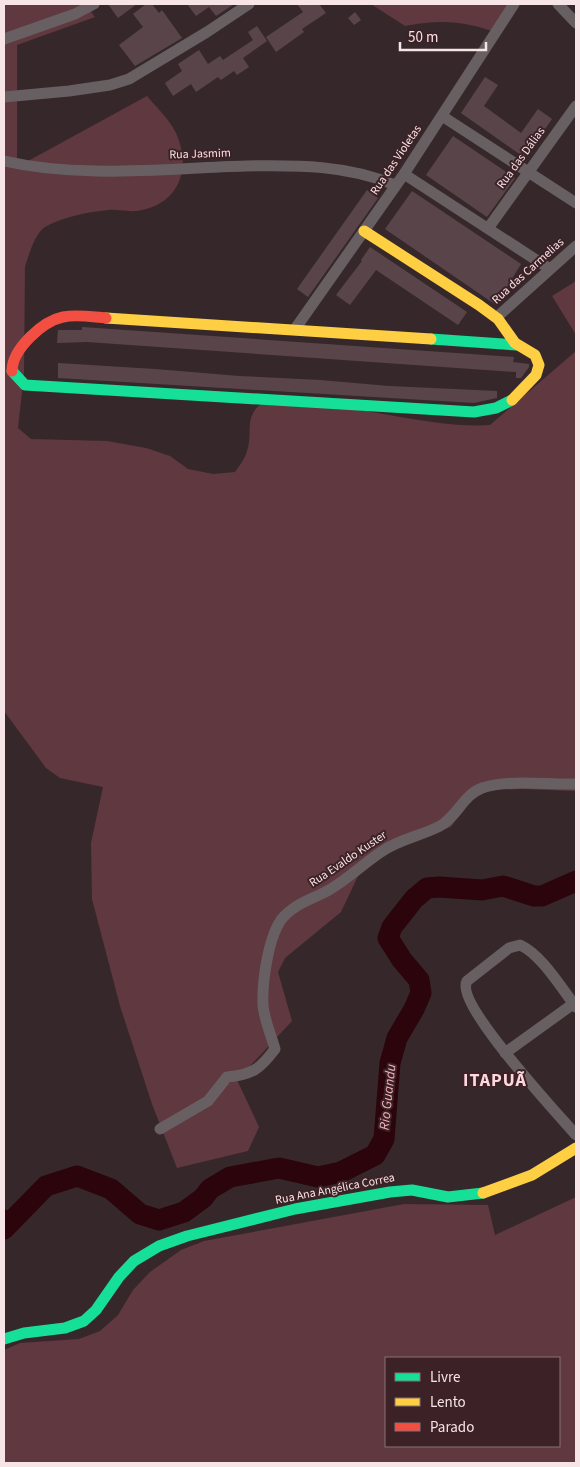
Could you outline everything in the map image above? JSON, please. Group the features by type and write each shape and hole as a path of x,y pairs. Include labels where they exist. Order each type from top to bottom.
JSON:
{"street":[{"path":"4,39 75,14 94,4"},
{"path":"4,97 69,91 110,85 129,79 248,4"},
{"name":"Rua das Violetas","path":"295,330 404,174 514,4"},
{"path":"558,4 576,23"},
{"name":"Rua das Dálias","path":"489,227 576,106"},
{"path":"442,116 576,203"},
{"name":"Rua Jasmim","path":"4,161 71,172 283,166 329,168 374,176 396,185"},
{"path":"404,174 550,268"},
{"path":"364,231 497,317 517,345"},
{"name":"Rua das Carmelias","path":"497,317 576,246"},
{"path":"61,317 517,345 530,350 535,355 539,367 536,375 507,404 497,410 474,412 25,385 13,376 10,370 20,352 31,338 42,328 61,317"},
{"name":"Rua Evaldo Kuster","path":"160,1129 208,1101 227,1077 247,1075 264,1064 275,1049 263,1006 264,981 270,948 281,920 297,906 330,889 381,851 401,840 446,823 454,816 464,801 480,789 523,784 576,784"},
{"path":"505,1053 575,1006 530,950 520,945 509,948 467,981 464,987 466,996 475,1012 505,1053 576,1135"},
{"name":"Rua Ana Angélica Correa","path":"4,1339 12,1335 37,1330 72,1326 84,1321 96,1311 129,1265 150,1249 231,1224 325,1202 408,1190 448,1197 493,1191 531,1176 576,1148"}],"shaded area":[{"path":"4,4 85,4 95,17 17,45 17,167 147,96 167,118 176,133 183,158 179,181 174,191 155,206 138,211 108,210 67,218 52,223 38,234 25,267 24,374 18,428 31,439 107,441 146,448 170,456 188,469 213,474 235,472 247,451 253,412 265,401 336,407 436,423 490,425 576,351 576,791 486,790 469,802 451,827 397,843 358,876 341,912 285,958 278,972 292,1021 237,1080 259,1127 248,1151 177,1168 152,1104 120,1006 92,899 91,843 103,787 60,778 46,768 4,711"},
{"path":"371,4 519,4 501,34 476,26 454,22 431,22 405,26"},
{"path":"576,281 576,335 552,296"},
{"path":"576,1197 576,1463 4,1463 4,1350 20,1343 79,1339 100,1331 118,1315 133,1290 150,1272 181,1250 204,1241 404,1204 488,1205 495,1235"}],"building":[{"path":"108,4 137,4 118,18"},
{"path":"146,4 152,4 159,13 162,10 182,38 135,66 119,45 143,27 133,14"},
{"path":"187,4 234,4 216,16 209,7 196,16"},
{"path":"297,4 319,4 326,13 302,29 304,32 276,52 266,37 303,12"},
{"path":"355,12 361,20 354,25 348,18"},
{"path":"257,26 267,41 243,58 249,67 237,75 234,71 221,80 218,77 196,92 191,84 173,96 165,83 182,71 178,64 199,50 208,64 220,56 223,60 253,40 248,32"},
{"path":"485,77 498,85 484,106 521,133 538,109 552,119 525,158 461,113"},
{"path":"453,136 515,178 487,217 426,175"},
{"path":"367,190 378,198 308,297 297,289"},
{"path":"412,191 521,264 496,305 385,229"},
{"path":"370,247 467,312 458,325 376,270 350,305 336,295 362,261"},
{"path":"82,327 514,357 513,362 529,364 529,367 521,378 516,378 516,372 87,342 57,343 58,330 82,330"},
{"path":"58,363 389,386 497,391 497,398 474,403 58,378"}],"waterway":[{"name":"Rio Guandu","path":"4,1229 46,1186 77,1176 111,1189 140,1214 159,1220 184,1212 203,1198 210,1189 230,1177 279,1168 318,1177 341,1172 375,1155 384,1139 390,1063 397,1038 421,993 419,980 402,960 388,938 392,927 414,899 427,888 482,890 503,886 534,896 542,896 576,881"},
{"path":"4,1211 15,1217"}],"traffic: fast":[{"path":"431,339 517,345"},
{"path":"12,371 25,385 474,412 496,408 512,400"},
{"path":"4,1339 24,1333 65,1328 84,1321 96,1310 119,1277 134,1261 159,1246 187,1236 295,1209 390,1192 412,1190 448,1197 483,1193"}],"traffic: slow":[{"path":"364,231 479,305 498,319 515,343 535,355 539,365 536,375 512,400"},
{"path":"106,318 431,339"},
{"path":"483,1193 532,1175 576,1148"}],"traffic: jam":[{"path":"12,371 13,363 23,345 47,324 68,316 106,318"}],"district":[{"name":"ITAPUÃ","path":"495,1080"}]}
